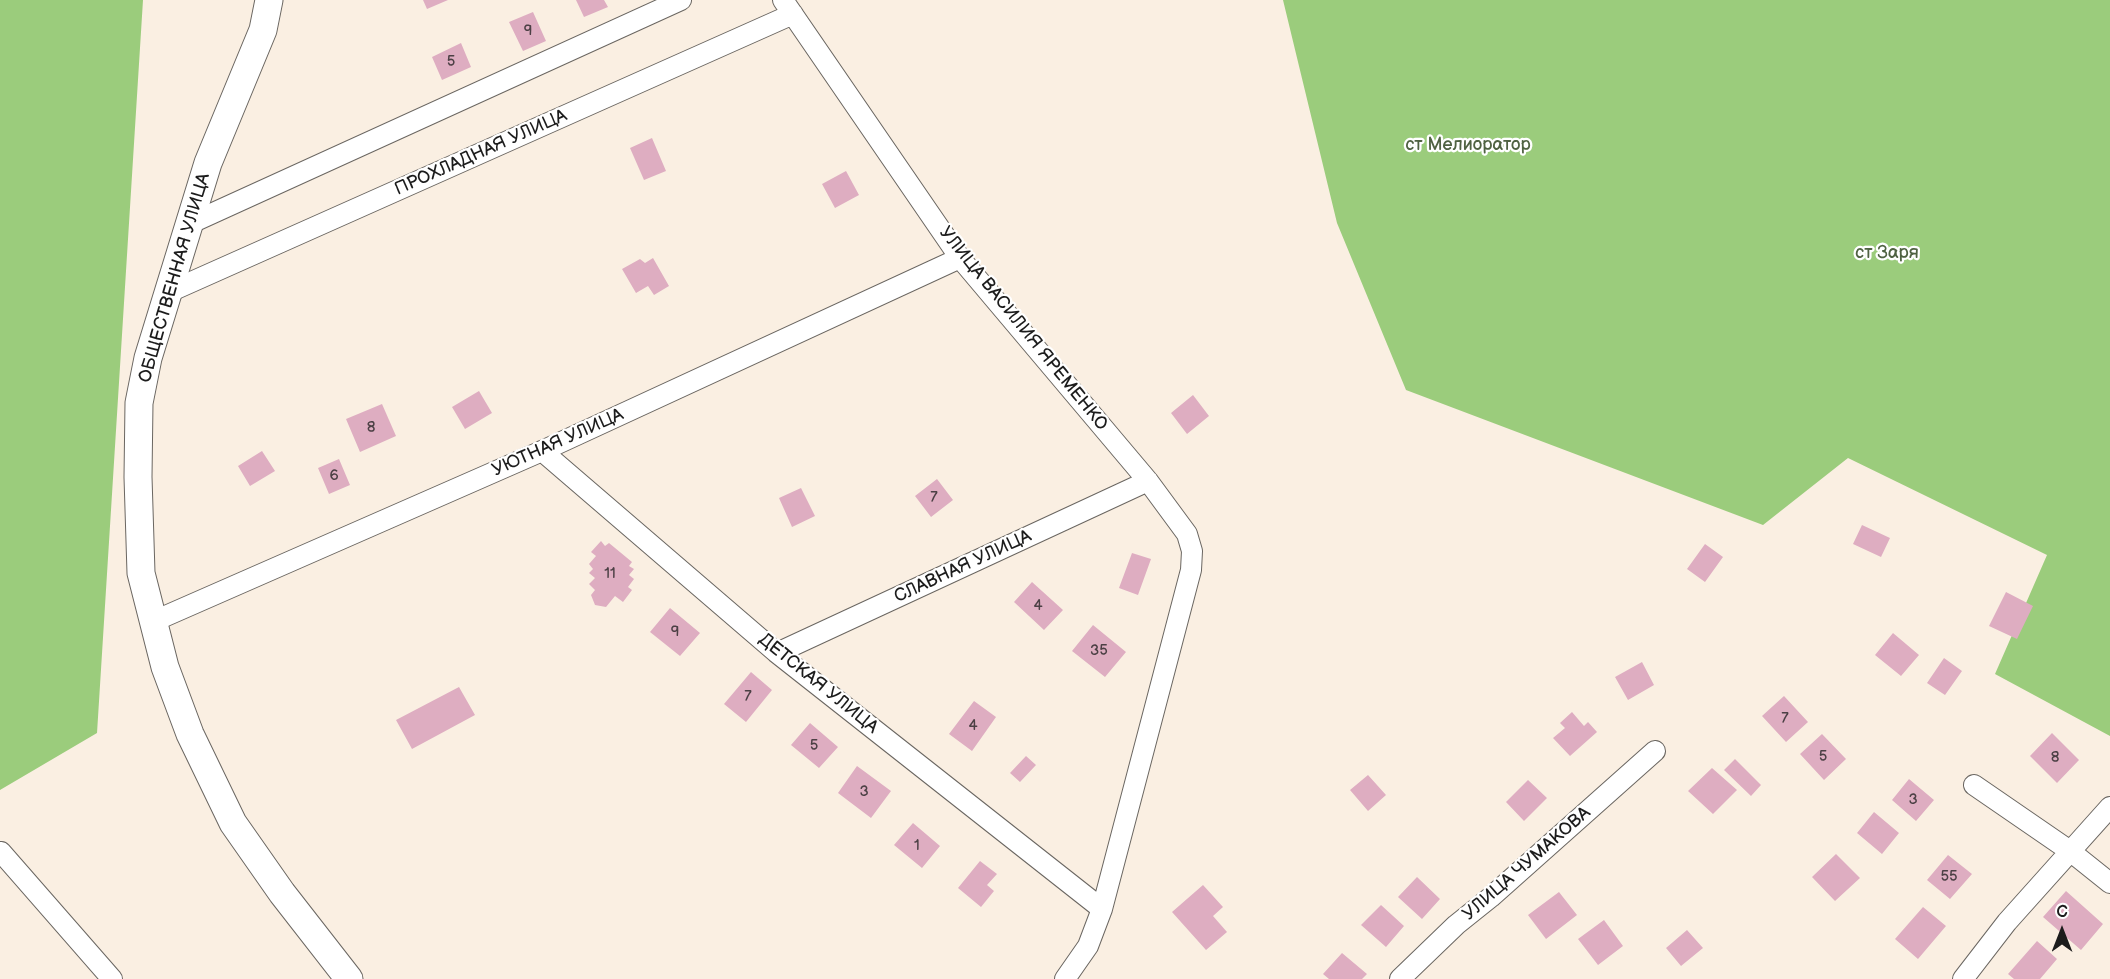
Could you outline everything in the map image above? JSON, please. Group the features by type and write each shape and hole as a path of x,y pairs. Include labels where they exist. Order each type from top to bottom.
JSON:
{"main road":[{"name":"ОБЩЕСТВЕННАЯ УЛИЦА","path":"269,0 263,30 208,163 148,358 139,403 138,477 141,573 165,667 190,734 233,823 282,893 349,979"}],"street":[{"path":"189,225 681,0"},
{"name":"УЛИЦА ВАСИЛИЯ ЯРЕМЕНКО","path":"788,7 960,258 1148,481 1187,534 1192,551 1191,570 1102,909 1088,946 1065,979"},
{"name":"ПРОХЛАДНАЯ УЛИЦА","path":"169,292 788,7"},
{"name":"УЮТНАЯ УЛИЦА","path":"153,622 542,451 960,258"},
{"name":"ДЕТСКАЯ УЛИЦА","path":"542,451 777,653 1102,909"},
{"name":"СЛАВНАЯ УЛИЦА","path":"777,653 1148,481"},
{"name":"УЛИЦА ЧУМАКОВА","path":"1400,979 1456,925 1491,897 1655,751"},
{"path":"1974,785 2070,851 2110,883"},
{"path":"1963,979 2007,922 2110,807"},
{"path":"1,852 112,979"}],"green space":[{"path":"0,0 143,0 97,733 0,790"},
{"name":"ст Заря","path":"1283,0 2110,0 2110,736 1995,674 2047,555 1848,458 1763,525 1406,390 1337,223"}],"building":[{"path":"423,0 448,0 427,9"},
{"path":"576,0 604,0 608,7 584,17"},
{"path":"533,12 546,41 523,51 509,22"},
{"path":"461,43 471,67 442,80 432,57"},
{"path":"652,138 666,171 644,180 630,148"},
{"path":"846,171 859,195 835,208 822,184"},
{"path":"653,258 669,286 654,295 648,286 636,293 622,269 640,259 645,263"},
{"path":"479,391 492,413 465,429 452,407"},
{"path":"1193,395 1209,416 1187,434 1171,413"},
{"path":"382,404 396,436 360,452 346,419"},
{"path":"262,451 275,471 250,486 238,466"},
{"path":"339,459 350,485 329,494 318,468"},
{"path":"937,479 953,500 931,517 915,496"},
{"path":"801,488 815,516 792,527 779,498"},
{"path":"1862,525 1890,538 1881,557 1853,544"},
{"path":"601,541 605,546 609,543 632,562 629,566 634,569 629,575 634,579 628,587 632,590 623,602 615,596 606,607 595,605 591,595 595,590 589,584 595,578 589,573 593,569 589,564 596,556 591,552"},
{"path":"1705,544 1723,557 1705,582 1687,569"},
{"path":"1132,553 1151,559 1138,595 1119,588"},
{"path":"1032,582 1063,610 1044,630 1014,602"},
{"path":"2006,592 2033,606 2017,639 1989,626"},
{"path":"670,608 700,633 680,656 650,632"},
{"path":"1093,625 1126,652 1105,677 1072,651"},
{"path":"1893,633 1919,655 1901,676 1875,655"},
{"path":"1944,658 1962,671 1945,695 1927,683"},
{"path":"1642,662 1654,685 1628,700 1615,677"},
{"path":"751,672 772,690 746,722 724,704"},
{"path":"459,687 475,715 412,749 396,720"},
{"path":"1784,696 1808,722 1786,742 1762,716"},
{"path":"974,701 996,717 972,751 949,734"},
{"path":"1572,712 1584,726 1588,722 1597,732 1570,756 1553,738 1565,728 1560,723"},
{"path":"810,723 838,747 819,768 791,745"},
{"path":"2052,733 2079,760 2057,783 2030,756"},
{"path":"1822,734 1846,759 1824,780 1800,754"},
{"path":"1026,756 1036,765 1020,782 1010,773"},
{"path":"1735,759 1761,785 1751,796 1724,770"},
{"path":"857,766 891,791 871,818 838,793"},
{"path":"1712,768 1737,790 1713,814 1688,791"},
{"path":"1368,775 1386,795 1368,811 1350,790"},
{"path":"1909,779 1934,800 1916,821 1892,800"},
{"path":"1528,780 1547,798 1524,821 1506,802"},
{"path":"1874,812 1899,833 1882,854 1857,833"},
{"path":"913,823 940,846 922,868 894,845"},
{"path":"1836,854 1860,878 1835,901 1812,877"},
{"path":"1948,855 1972,874 1950,899 1927,880"},
{"path":"980,861 997,874 987,885 994,891 981,907 958,888"},
{"path":"1417,877 1440,899 1422,919 1398,897"},
{"path":"1203,885 1223,907 1213,916 1227,932 1206,950 1172,912"},
{"path":"2066,891 2103,924 2081,950 2043,917"},
{"path":"1559,892 1577,915 1546,939 1528,915"},
{"path":"1381,905 1404,926 1386,947 1361,925"},
{"path":"1923,907 1946,926 1918,959 1895,939"},
{"path":"1604,920 1623,946 1598,965 1578,939"},
{"path":"1687,930 1703,948 1681,966 1666,948"},
{"path":"2037,941 2057,959 2040,979 2014,979 2008,974"},
{"path":"1342,953 1367,974 1362,979 1329,979 1323,974"}],"park label":[{"name":"ст Мелиоратор","path":"1468,145"}]}
